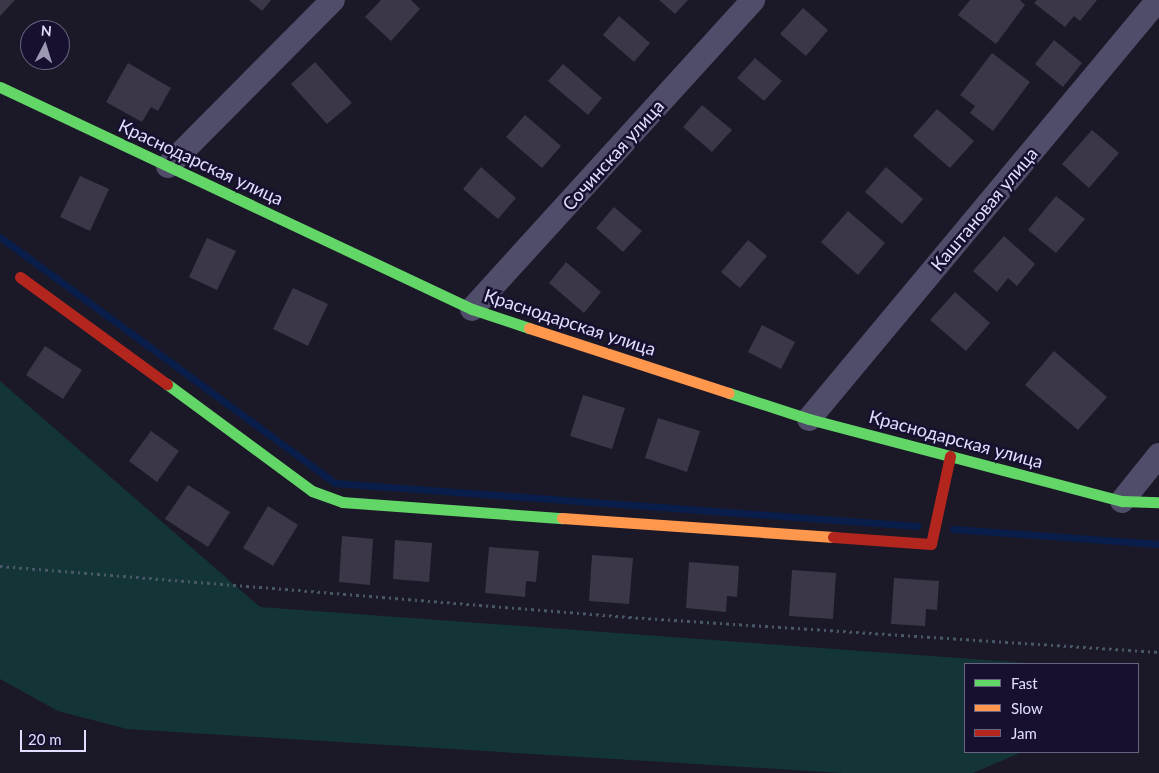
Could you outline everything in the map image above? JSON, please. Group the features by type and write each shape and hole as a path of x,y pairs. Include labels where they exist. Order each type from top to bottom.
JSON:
{"street":[{"path":"168,166 333,0"},
{"name":"Сочинская улица","path":"472,309 753,0"},
{"name":"Каштановая улица","path":"809,419 1158,0"},
{"name":"Краснодарская улица","path":"0,87 472,309 809,419 1122,501 1159,502"},
{"path":"20,277 312,491 342,502 931,544 950,456"},
{"path":"1122,501 1159,456"}],"path":[{"path":"0,566 629,617 1159,652"}],"green space":[{"path":"0,381 260,607 1027,663 964,663 964,753 1020,753 973,773 843,773 127,729 58,711 0,679"}],"building":[{"path":"0,0 15,0 0,16"},
{"path":"249,0 271,0 262,11"},
{"path":"381,0 411,0 420,9 391,41 365,17"},
{"path":"659,0 688,0 675,14"},
{"path":"970,0 1020,0 1025,5 996,44 958,15"},
{"path":"1037,0 1097,0 1080,21 1074,16 1065,27 1034,3"},
{"path":"803,8 828,30 806,56 780,34"},
{"path":"619,16 650,43 634,62 603,35"},
{"path":"1054,40 1082,63 1063,87 1035,64"},
{"path":"992,53 1030,82 993,131 970,113 975,106 960,95"},
{"path":"755,58 782,81 764,101 737,78"},
{"path":"315,62 352,103 327,124 291,84"},
{"path":"128,63 171,88 158,111 151,107 142,122 106,102"},
{"path":"563,64 602,98 588,115 548,81"},
{"path":"702,105 732,130 712,152 683,127"},
{"path":"937,109 974,141 950,168 913,136"},
{"path":"525,115 561,146 542,168 506,137"},
{"path":"1092,130 1119,153 1089,188 1062,164"},
{"path":"481,167 516,198 498,219 463,189"},
{"path":"886,167 923,199 902,224 865,192"},
{"path":"80,176 109,189 90,231 60,217"},
{"path":"1056,196 1085,219 1056,253 1028,230"},
{"path":"614,207 642,231 623,252 596,228"},
{"path":"848,211 885,243 858,275 821,242"},
{"path":"1004,236 1035,264 1017,286 1008,278 997,292 973,271"},
{"path":"207,238 236,251 217,290 189,277"},
{"path":"748,240 767,256 740,288 721,272"},
{"path":"566,262 601,292 584,313 549,283"},
{"path":"293,288 328,304 308,346 273,329"},
{"path":"955,292 990,323 966,351 930,320"},
{"path":"762,325 795,342 781,369 748,352"},
{"path":"45,346 82,370 63,399 26,375"},
{"path":"1054,351 1107,397 1078,430 1025,385"},
{"path":"583,395 625,408 612,449 570,436"},
{"path":"658,418 700,431 687,472 645,458"},
{"path":"151,431 179,451 157,482 129,461"},
{"path":"188,485 230,512 208,547 165,519"},
{"path":"268,506 298,525 273,566 243,548"},
{"path":"342,536 373,539 370,585 339,582"},
{"path":"395,540 432,543 429,582 393,579"},
{"path":"489,547 539,551 536,582 526,581 525,597 485,593"},
{"path":"592,555 633,558 629,604 589,601"},
{"path":"689,562 739,566 737,597 727,596 726,612 686,608"},
{"path":"792,570 836,573 833,619 789,616"},
{"path":"894,578 939,581 937,610 926,609 925,626 891,624"}],"waterway":[{"path":"0,237 335,483 917,526"},
{"path":"953,529 1159,544"}],"traffic: fast":[{"path":"0,87 472,309 529,328"},
{"path":"167,384 312,491 342,502 562,518"},
{"path":"729,393 809,419 1122,501 1159,502"}],"traffic: slow":[{"path":"529,328 729,393"},
{"path":"562,518 833,537"}],"traffic: jam":[{"path":"20,277 167,384"},
{"path":"833,537 931,544 950,456"}]}
